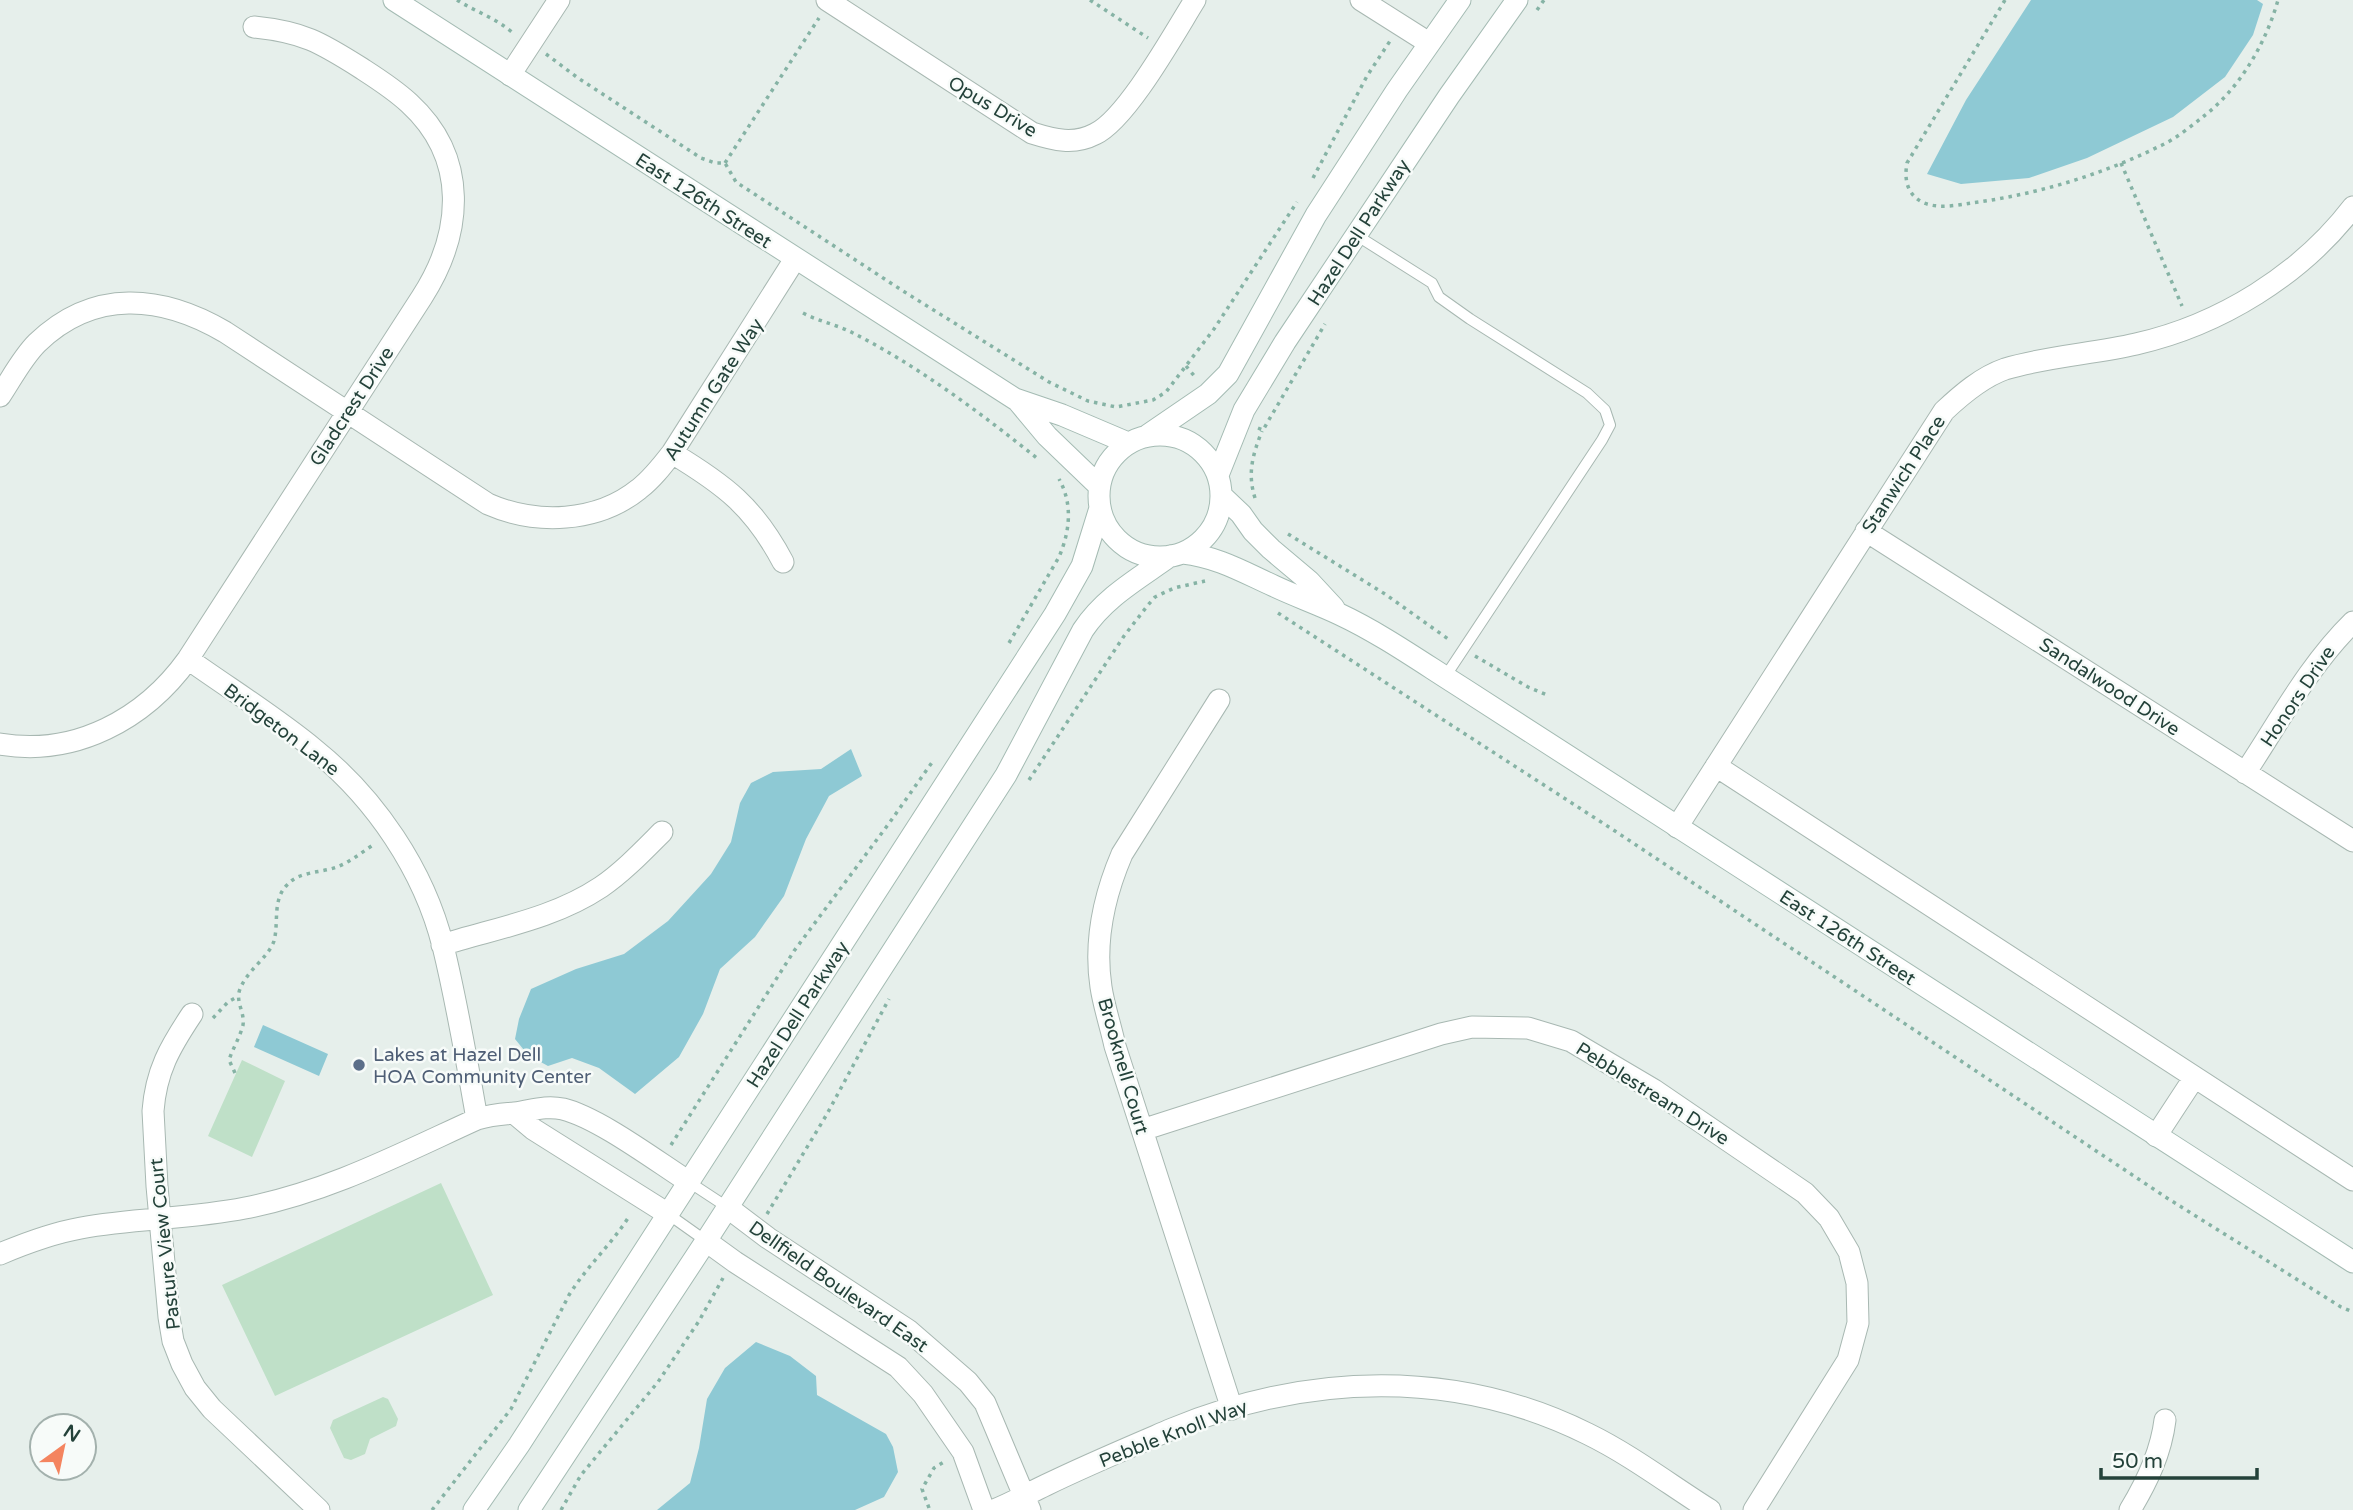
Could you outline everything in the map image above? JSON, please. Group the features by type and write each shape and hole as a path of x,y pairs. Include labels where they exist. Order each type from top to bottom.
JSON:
{"street":[{"name":"East 126th Street","path":"394,0 1015,399 1062,415 1128,443"},
{"path":"510,75 559,0"},
{"name":"Opus Drive","path":"829,1 1032,133 1054,140 1083,139 1108,127 1135,93 1195,0"},
{"path":"1361,0 1429,43"},
{"name":"Hazel Dell Parkway","path":"1148,435 1208,394 1227,374 1317,215 1460,0"},
{"name":"Hazel Dell Parkway","path":"1220,485 1240,419 1253,393 1449,96 1517,0"},
{"name":"Gladcrest Drive","path":"0,744 37,746 66,743 112,727 127,719 171,681 188,659 441,265 450,236 453,208 449,169 429,126 410,104 388,85 314,39 285,30 254,27"},
{"name":"Stanwich Place","path":"1677,827 1944,411 1962,394 1982,380 2004,370 2136,344 2174,333 2210,318 2244,301 2282,276 2316,247 2353,207"},
{"name":"Autumn Gate Way","path":"0,396 25,357 65,321 92,310 134,302 165,306 200,317 488,504 521,516 568,517 596,512 618,503 654,476 673,453 795,259"},
{"name":"East 126th Street","path":"1015,399 1047,436 1099,486"},
{"path":"529,1510 1006,775 1090,620 1115,594 1177,554 1201,542 1208,534 1218,516 1220,485 1207,456 1191,442 1170,435 1148,435 1128,443 1106,466 1099,486 1100,508 1109,529 1125,546 1147,556 1177,554"},
{"path":"673,453 726,487 748,508 769,534 783,562"},
{"name":"East 126th Street","path":"1220,485 1271,550 1309,581 1340,614"},
{"name":"Hazel Dell Parkway","path":"474,1510 519,1445 1067,595 1087,553 1100,508"},
{"name":"Sandalwood Drive","path":"1867,531 2353,841"},
{"name":"East 126th Street","path":"1177,554 1218,560 1340,614 1445,677 2353,1262"},
{"name":"Honors Drive","path":"2245,773 2318,663 2353,622"},
{"name":"Bridgeton Lane","path":"188,659 315,750 376,812 401,848 419,884 442,945 477,1119"},
{"name":"Brooknell Court","path":"1219,700 1122,854 1112,877 1102,915 1100,938 1101,987 1115,1046 1232,1409"},
{"path":"1716,766 2353,1180"},
{"path":"442,945 538,918 569,905 603,886 662,832"},
{"name":"Pasture View Court","path":"203,1016 161,1066 155,1091 153,1125 173,1341 188,1377 212,1409 319,1510"},
{"name":"Pebblestream Drive","path":"1142,1130 1441,1034 1472,1027 1528,1028 1571,1041 1654,1090 1805,1193 1829,1218 1849,1252 1857,1283 1858,1323 1848,1360 1755,1510"},
{"path":"2156,1136 2194,1078"},
{"path":"0,1254 77,1228 209,1215 307,1193 348,1179 477,1119 543,1107 561,1108 596,1123 689,1182"},
{"path":"514,1113 533,1129 668,1214"},
{"name":"Dellfield Boulevard East","path":"727,1207 768,1238 908,1329 968,1382 985,1403 1028,1503"},
{"name":"Dellfield Boulevard East","path":"706,1241 898,1367 923,1394 963,1452 984,1510"},
{"name":"Pebble Knoll Way","path":"993,1510 1028,1503 1175,1428 1271,1397 1318,1388 1366,1384 1409,1386 1493,1400 1529,1410 1590,1435 1710,1510"},
{"path":"2130,1510 2146,1484 2162,1441 2165,1420"}],"lane":[{"path":"1356,235 1432,284 1439,297 1470,319 1587,393 1605,410 1610,425 1445,677"},
{"path":"689,1182 727,1207"},
{"path":"668,1214 706,1241"}],"path":[{"path":"457,0 480,15 499,21 701,158 725,163"},
{"path":"1090,0 1164,49"},
{"path":"1530,19 1544,0"},
{"path":"2005,0 1907,163 1905,183 1917,199 1927,204 1945,206 2006,198 2061,186 2163,145 2207,114 2229,92 2261,46 2278,0"},
{"path":"725,163 829,1"},
{"path":"1313,178 1367,76 1386,47"},
{"path":"725,163 736,182 903,291 1049,382 1088,401 1116,407 1153,400 1166,392 1220,319 1298,200"},
{"path":"2121,163 2182,306"},
{"path":"803,313 848,331 916,371 960,400 1044,464"},
{"path":"1258,504 1250,477 1252,459 1263,430 1329,316"},
{"path":"1186,366 1199,383"},
{"path":"1252,425 1263,430"},
{"path":"1007,647 1065,542 1069,521 1068,507 1063,485 1051,470"},
{"path":"1282,529 1385,594 1463,648 1528,687 1547,695"},
{"path":"1027,782 1129,628 1155,597 1180,585 1214,581"},
{"path":"1275,610 2167,1198 2353,1312"},
{"path":"671,1146 794,951 934,759"},
{"path":"235,1073 229,1060 243,1023 238,997 246,977 271,947 280,897 287,884 301,876 343,865 373,845"},
{"path":"768,1211 827,1114 894,990"},
{"path":"203,1016 238,997"},
{"path":"432,1510 512,1409 569,1295 626,1222"},
{"path":"561,1510 587,1467 658,1382 699,1321 722,1280"},
{"path":"929,1508 922,1489 933,1468 946,1461"}],"green space":[{"path":"242,1060 285,1081 252,1157 208,1136"},
{"path":"441,1183 493,1295 275,1396 222,1285"},
{"path":"383,1397 388,1399 398,1419 396,1426 370,1439 365,1454 351,1460 344,1458 330,1428 333,1420"}],"water":[{"path":"2031,0 2257,0 2263,4 2253,35 2225,77 2173,117 2087,158 2029,178 1961,184 1927,174 1966,100"},
{"path":"851,749 862,776 829,796 806,839 784,896 755,937 720,969 703,1014 679,1057 635,1094 599,1068 572,1058 548,1066 528,1055 515,1039 519,1019 531,989 576,969 624,954 668,921 711,874 731,842 740,803 751,783 773,772 821,769"},
{"path":"263,1025 328,1054 319,1076 254,1047"},
{"path":"756,1342 790,1356 816,1376 817,1395 886,1434 893,1447 898,1472 884,1497 855,1510 657,1510 690,1483 707,1399 725,1368"}],"place":[{"name":"Lakes at Hazel Dell HOA Community Center","path":"359,1065"}]}
